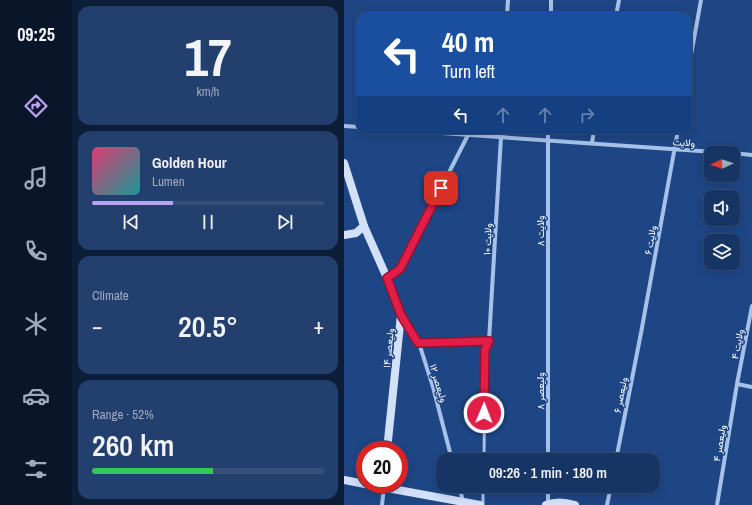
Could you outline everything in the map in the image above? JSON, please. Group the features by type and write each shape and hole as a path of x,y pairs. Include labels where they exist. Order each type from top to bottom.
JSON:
{"street":[{"path":"507,12 508,0"},
{"path":"551,0 551,12"},
{"path":"617,12 619,0"},
{"path":"692,50 701,0"},
{"path":"344,126 356,127"},
{"name":"ولایت","path":"459,134 704,151"},
{"name":"ولایت ۸","path":"548,134 548,321"},
{"path":"592,143 593,134"},
{"name":"ولایت ۶","path":"641,333 677,134"},
{"path":"387,278 400,269 468,135"},
{"name":"ولایت ۱۰","path":"489,341 501,137"},
{"path":"740,153 752,154"},
{"name":"ولیعصر ۱۴","path":"344,163 364,226 387,278 401,315 389,441"},
{"path":"344,235 356,233 364,226"},
{"name":"ولایت ۴","path":"737,384 752,306"},
{"name":"ولیعصر ۱۲","path":"401,315 418,343 433,387 450,453"},
{"name":"ولیعصر ۸","path":"548,321 548,453"},
{"name":"ولیعصر ۶","path":"617,453 641,333"},
{"path":"418,343 489,341"},
{"path":"737,384 752,387"},
{"name":"ولیعصر ۴","path":"717,505 737,384"},
{"path":"344,480 356,482"},
{"path":"408,491 482,505"},
{"path":"382,505 383,493"},
{"path":"461,493 463,502"},
{"path":"548,493 547,504 568,502 575,505"},
{"path":"607,505 610,493"}],"lane":[{"path":"484,453 485,350 489,341"},
{"path":"482,505 483,493"}],"route":[{"path":"441,188 400,269 387,278 401,315 418,343 489,341 485,350 484,413"}]}
